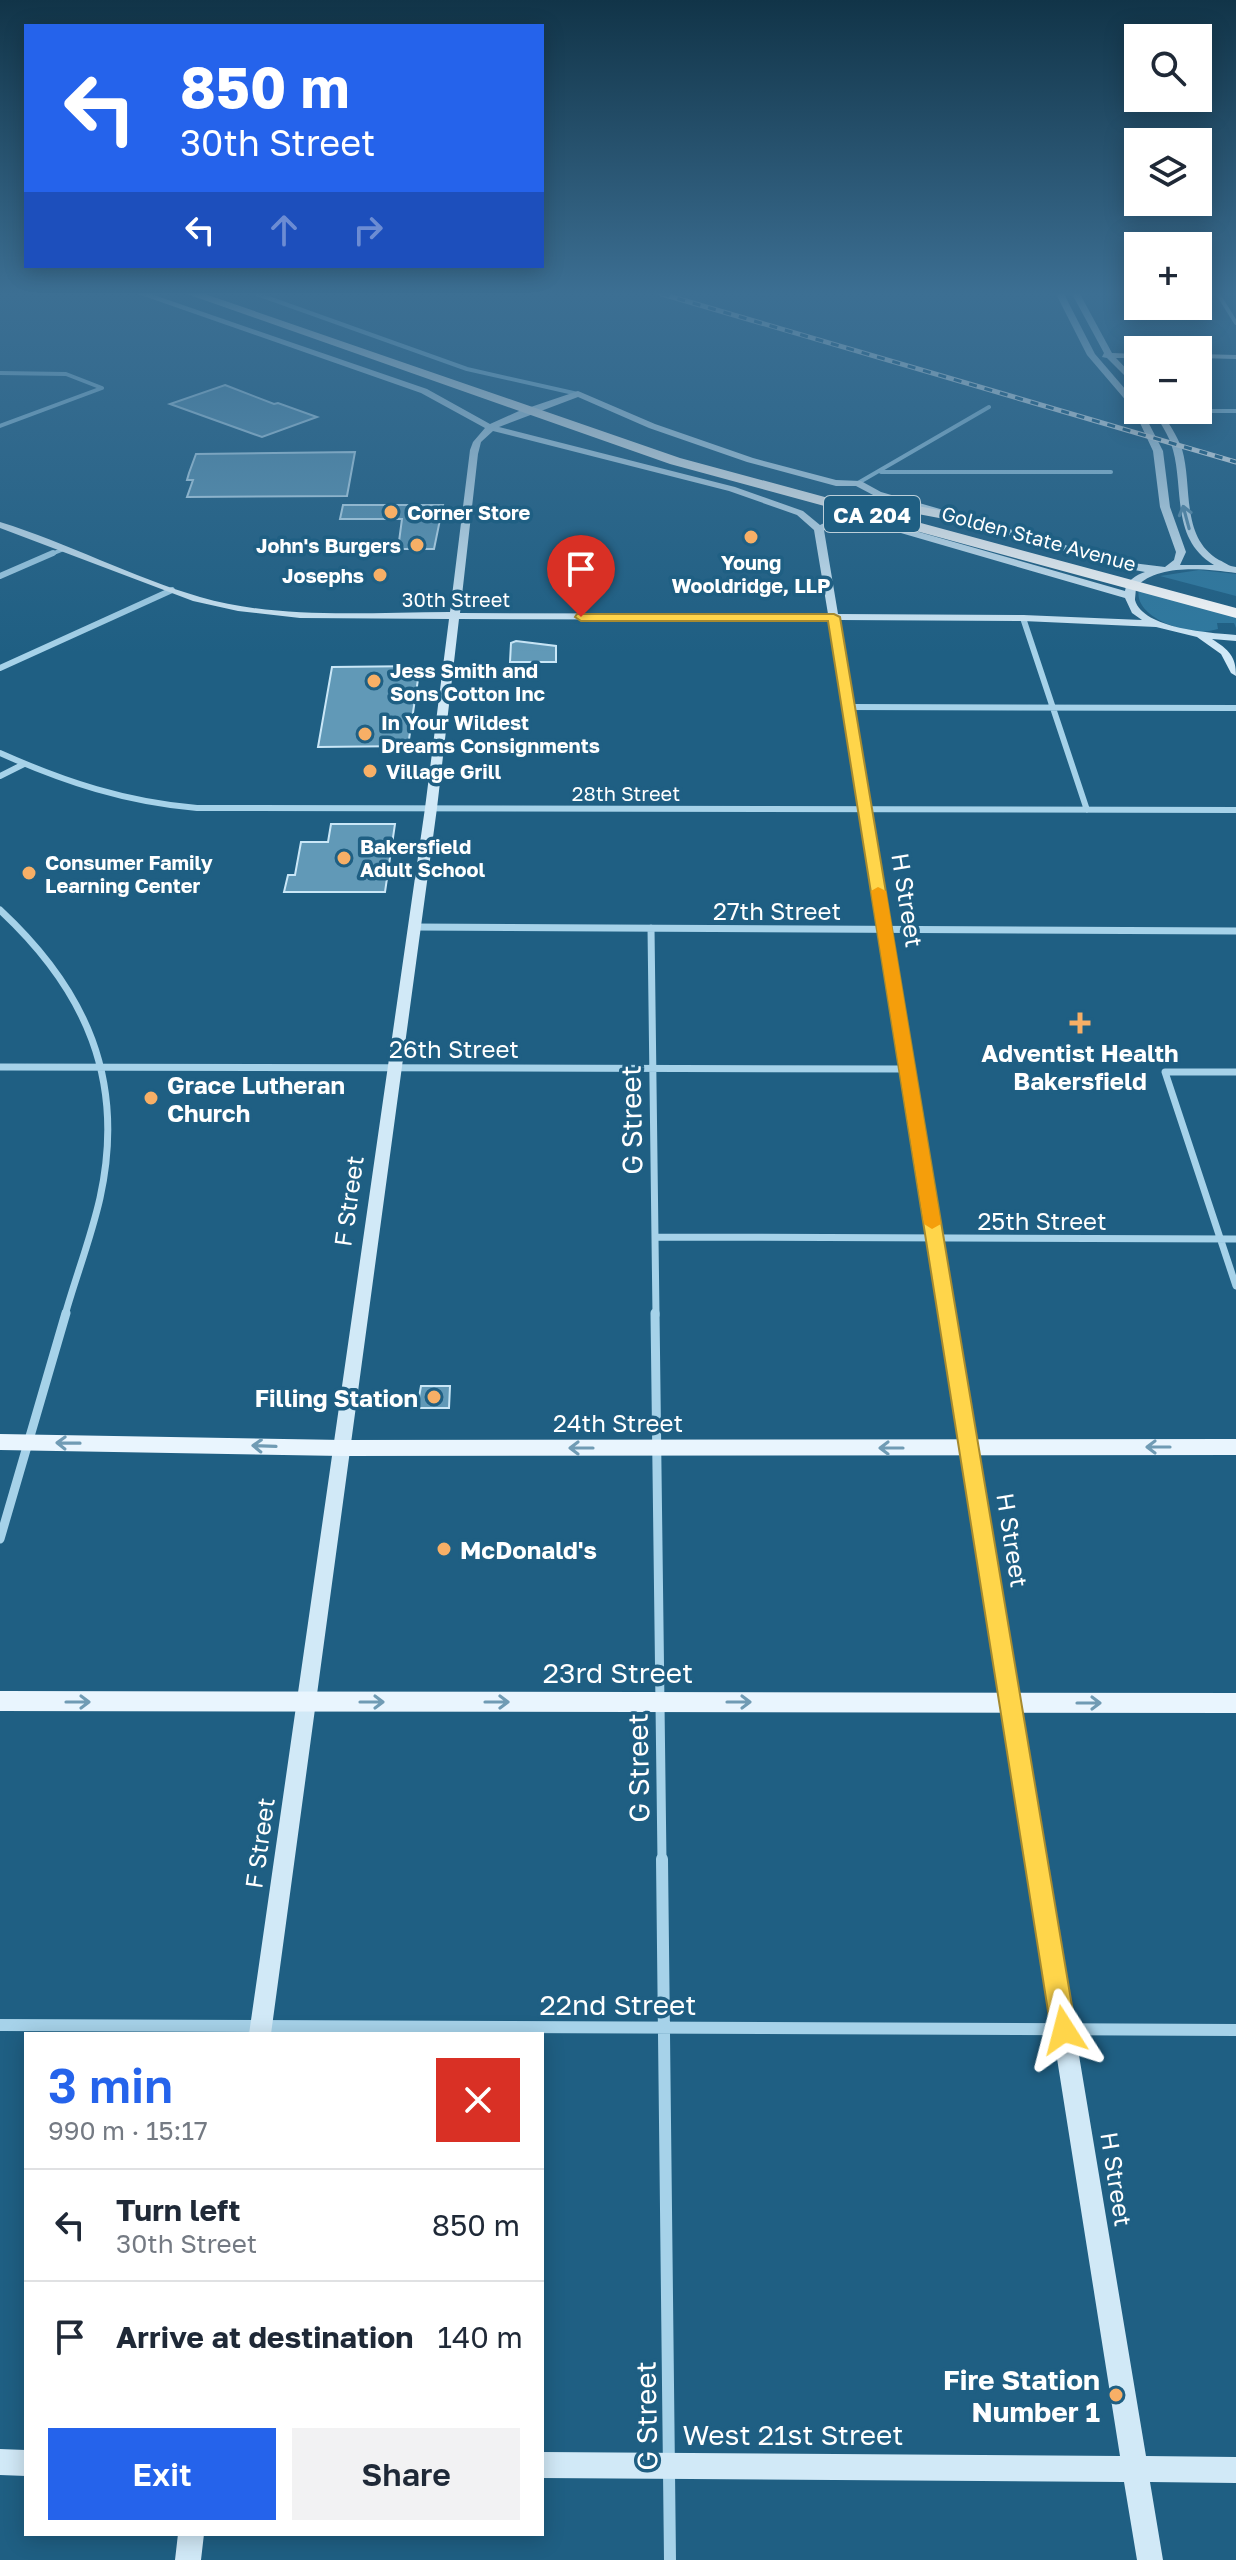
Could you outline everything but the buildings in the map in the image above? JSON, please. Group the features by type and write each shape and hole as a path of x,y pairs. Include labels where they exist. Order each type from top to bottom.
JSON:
{"highway":[{"name":"Golden State Avenue","path":"535,413 675,461 1236,605"},
{"name":"Golden State Avenue","path":"566,413 671,450 1236,613"},
{"path":"675,461 863,519"},
{"path":"778,479 955,517"}],"main road":[{"name":"24th Street","path":"0,1442 342,1448 1236,1447"},
{"name":"23rd Street","path":"0,1701 1236,1703"}],"street":[{"path":"0,426 34,413"},
{"path":"465,413 489,427 732,489 800,513 819,529 839,519 863,519 1132,601 1159,624 1189,633 1236,638"},
{"path":"489,427 527,413"},
{"path":"623,413 724,452 836,483 858,483 881,472 978,413"},
{"path":"1132,601 1130,590 1139,579 1179,561 1181,552 1165,507 1158,451 1145,424"},
{"path":"1163,424 1177,452 1183,510 1193,539 1208,558 1236,570"},
{"name":"F Street","path":"261,2030 431,808 476,443 489,427"},
{"path":"881,472 1111,472"},
{"path":"858,483 878,494 1123,565 1163,570 1201,566 1236,570"},
{"name":"30th Street","path":"0,525 172,590 217,604 261,611 332,616 1023,618 1159,624"},
{"name":"H Street","path":"819,529 1150,2560"},
{"path":"0,576 64,549"},
{"path":"0,668 172,590"},
{"name":"30th Street","path":"1023,618 1116,614 1132,601"},
{"path":"1023,618 1087,810"},
{"path":"1189,633 1225,652 1236,673"},
{"path":"848,707 1236,708"},
{"name":"28th Street","path":"0,753 88,791 164,806 1236,810"},
{"path":"0,776 24,764"},
{"path":"0,910 35,942 64,977 89,1023 103,1067 109,1126 100,1197 0,1539"},
{"name":"27th Street","path":"414,927 1236,931"},
{"name":"G Street","path":"651,928 670,2560"},
{"name":"26th Street","path":"0,1067 907,1069"},
{"path":"1236,1072 1165,1072 1236,1286"},
{"name":"25th Street","path":"656,1237 1236,1239"},
{"name":"22nd Street","path":"0,2025 261,2030 1236,2030"},
{"path":"0,2462 24,2463"},
{"name":"West 21st Street","path":"544,2465 1236,2470"},
{"path":"188,2560 191,2536"}],"shaded area":[{"path":"1199,570 1236,574 1236,596 1160,576"},
{"path":"1139,589 1236,616 1236,628 1234,623 1217,623 1218,629 1200,632 1169,625 1143,607"}],"railway":[{"path":"1070,413 1236,462"}],"slow traffic":[{"path":"878,891 932,1224"}],"place":[{"name":"Corner Store","path":"391,512"},
{"name":"Young Wooldridge, LLP","path":"751,537"},
{"name":"John's Burgers","path":"417,545"},
{"name":"Josephs","path":"380,575"},
{"name":"Jess Smith and Sons Cotton Inc","path":"374,681"},
{"name":"In Your Wildest Dreams Consignments","path":"365,734"},
{"name":"Village Grill","path":"370,771"},
{"name":"Bakersfield Adult School","path":"344,858"},
{"name":"Consumer Family Learning Center","path":"29,873"},
{"name":"Adventist Health Bakersfield","path":"1080,1023"},
{"name":"Grace Lutheran Church","path":"151,1098"},
{"name":"Filling Station","path":"434,1397"},
{"name":"McDonald's","path":"444,1549"},
{"name":"Fire Station Number 1","path":"1116,2395"}],"route":[{"path":"581,617 834,617 1064,2030"}]}
